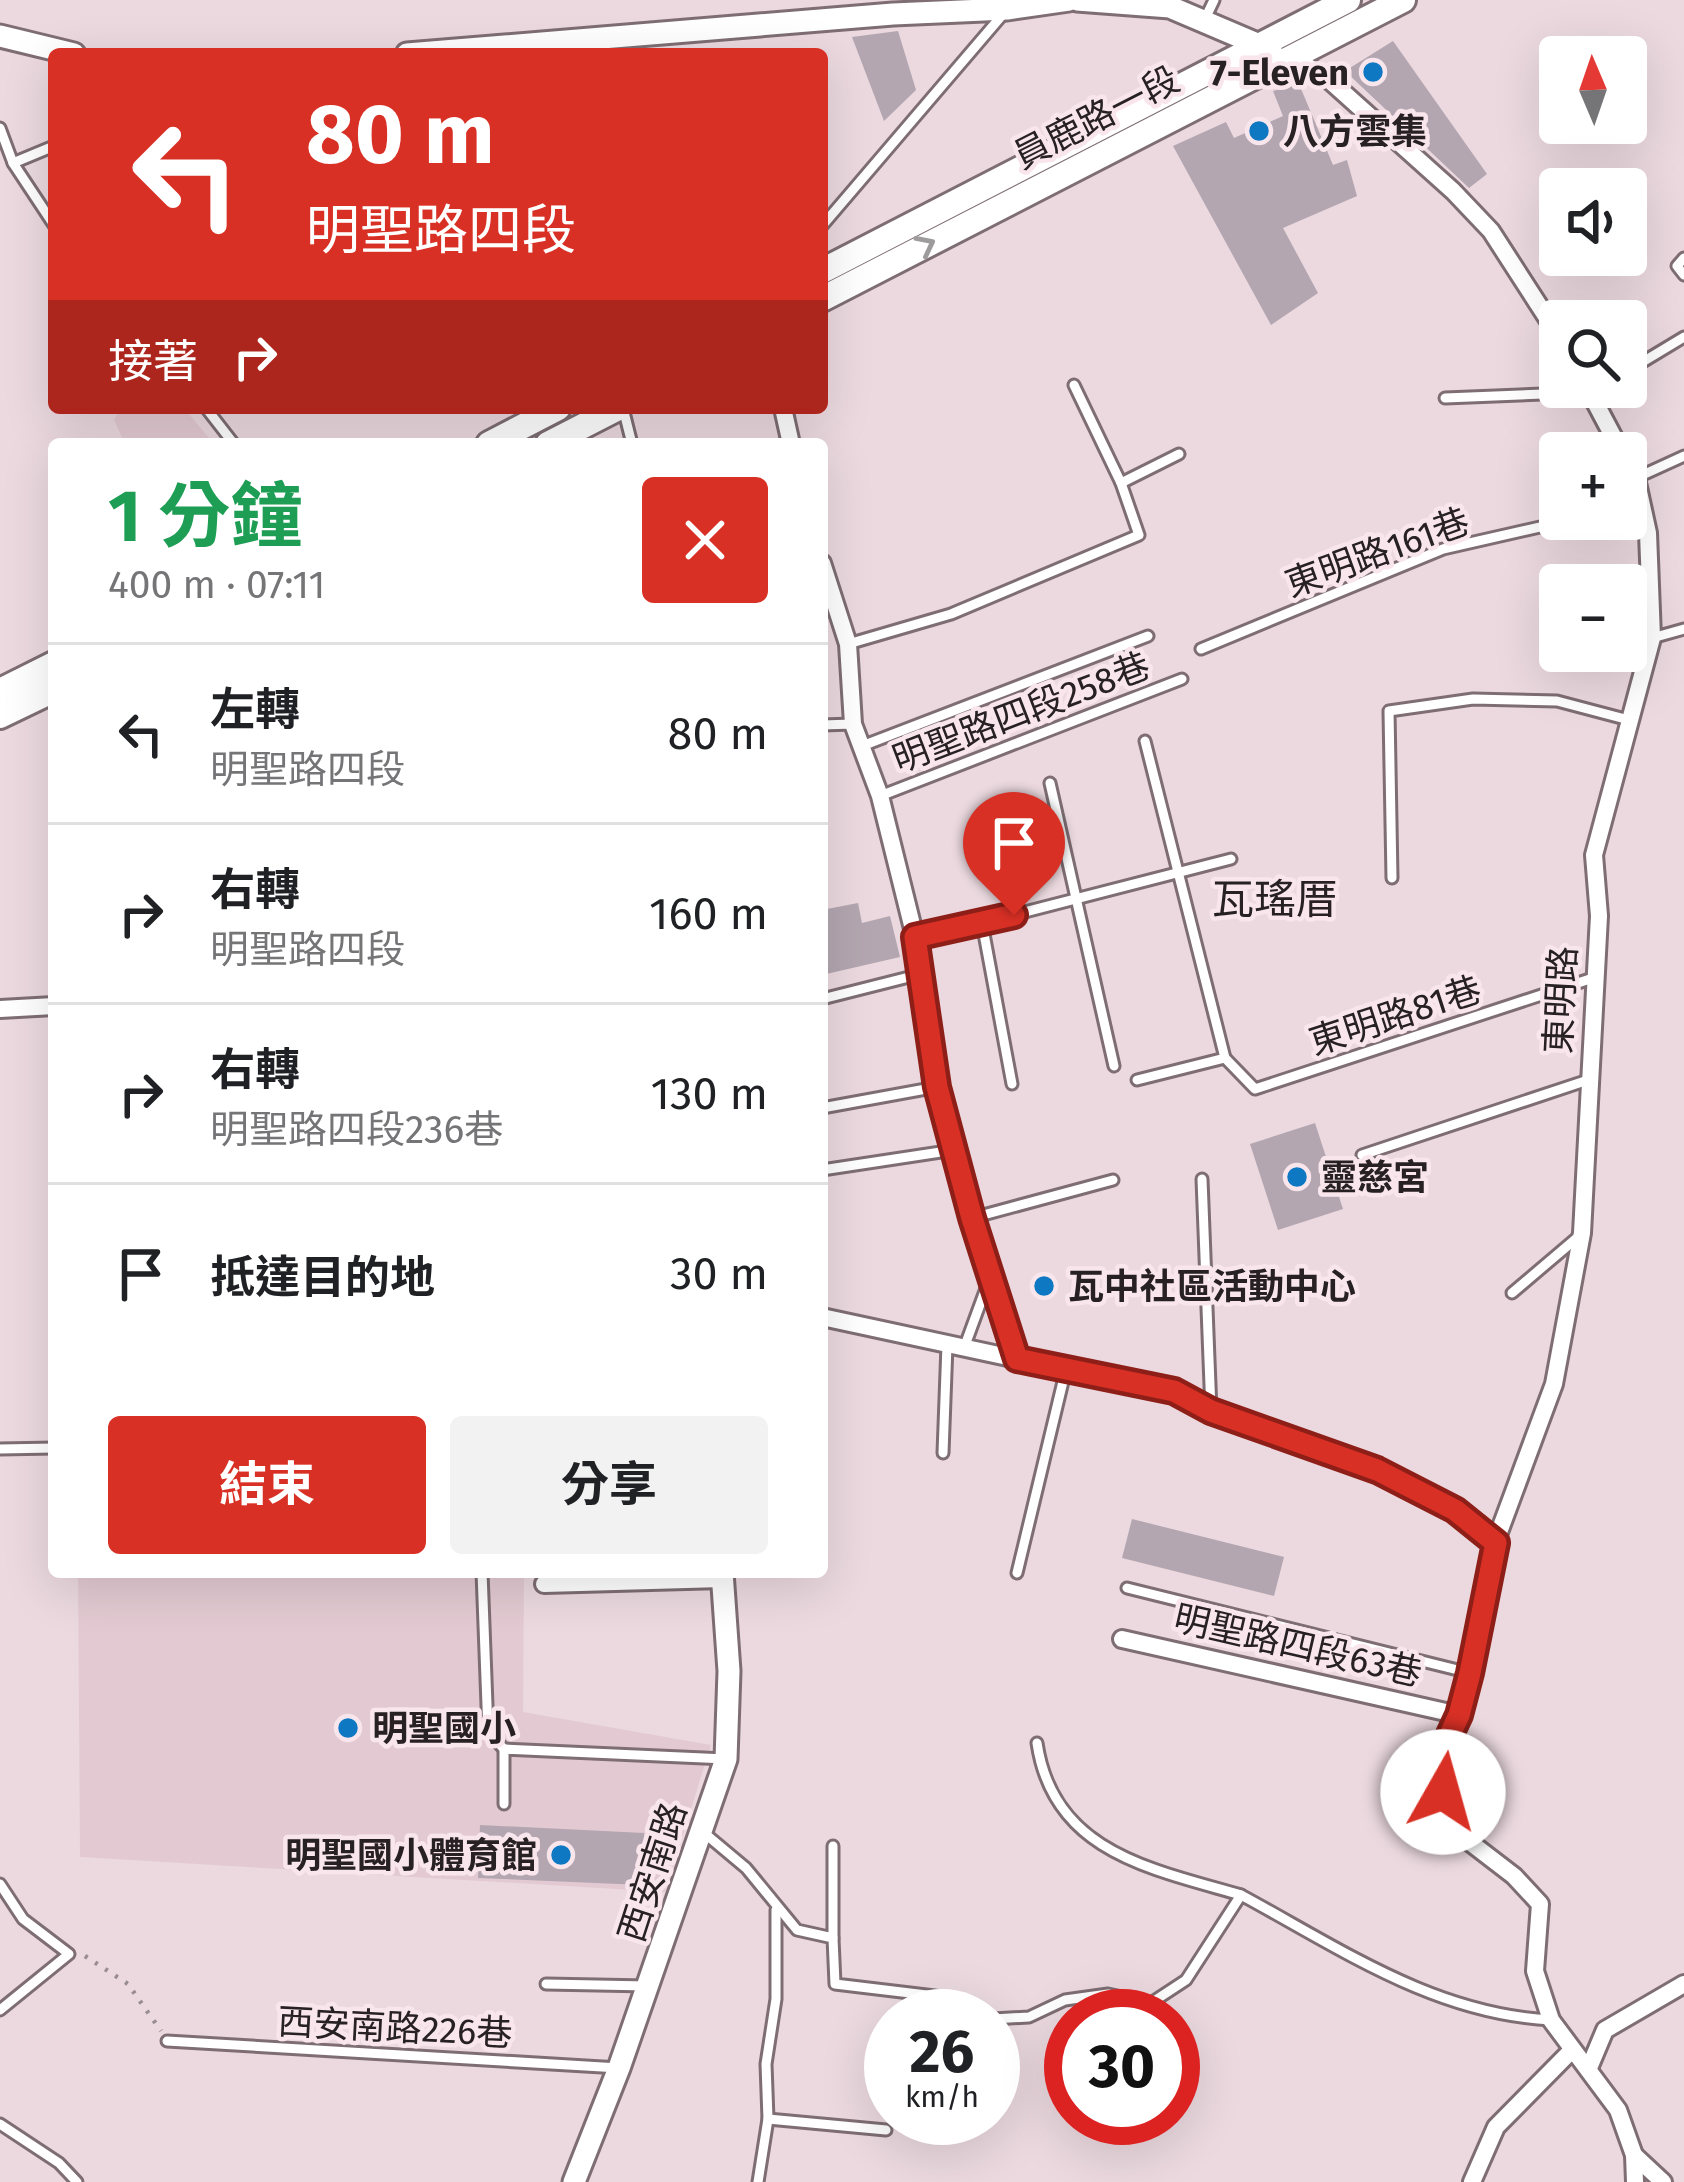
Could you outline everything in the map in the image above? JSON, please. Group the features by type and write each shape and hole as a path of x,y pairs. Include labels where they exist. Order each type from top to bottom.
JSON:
{"main road":[{"name":"員鹿路一段","path":"828,268 1348,0"},
{"name":"員鹿路一段","path":"828,296 1403,0"},
{"path":"500,438 546,414"},
{"path":"560,438 609,414"},
{"path":"0,691 48,667"},
{"path":"0,716 48,693"}],"street":[{"path":"498,48 1073,0 1209,10 1257,45 1291,57 1327,78 1491,231 1539,305"},
{"path":"0,36 49,48"},
{"name":"東明路","path":"1551,2020 1535,1972 1540,1904 1514,1876 1458,1833 1443,1792 1445,1745 1470,1673 1496,1543 1554,1384 1582,1233 1599,916 1594,855 1652,638 1647,531"},
{"path":"828,582 848,644 853,724 880,796 915,937 937,1087 1017,1359"},
{"path":"0,1009 48,1006"},
{"path":"828,1318 1174,1391 1211,1411 1377,1470 1455,1510 1496,1543"},
{"path":"544,1584 663,1578"},
{"name":"西安南路","path":"574,2182 704,1832 707,1809 726,1759 729,1671 722,1578"},
{"name":"明聖路四段63巷","path":"1122,1639 1459,1715"},
{"path":"1589,2068 1605,2030 1684,1984"},
{"path":"1551,2020 1618,2110 1634,2155 1635,2182"},
{"path":"1472,2182 1496,2127 1571,2051"},
{"path":"1634,2155 1664,2182"}],"lane":[{"path":"828,219 1007,9"},
{"path":"0,128 13,163 48,216"},
{"path":"13,163 48,148"},
{"path":"1684,258 1677,266 1684,275"},
{"path":"1647,359 1684,337"},
{"path":"848,644 951,614 1138,535 1121,483 1075,385"},
{"path":"1445,398 1539,392"},
{"path":"1121,483 1179,454"},
{"path":"1647,473 1684,456"},
{"name":"東明路161巷","path":"1201,649 1443,549 1539,527"},
{"path":"1652,638 1684,629"},
{"path":"859,747 1148,636"},
{"name":"明聖路四段258巷","path":"880,796 1182,679"},
{"path":"1392,878 1390,711 1473,699 1556,701 1629,720"},
{"path":"828,725 853,724"},
{"path":"1137,1080 1225,1058 1145,741"},
{"path":"1050,783 1114,1066"},
{"path":"915,937 1231,859"},
{"path":"982,923 1012,1084"},
{"path":"828,998 922,974"},
{"name":"東明路81巷","path":"1225,1058 1255,1089 1593,979"},
{"path":"1362,1156 1588,1079"},
{"path":"828,1107 937,1087"},
{"path":"828,1169 954,1150"},
{"path":"1202,1179 1211,1411"},
{"path":"972,1218 1113,1180"},
{"path":"1512,1293 1582,1233"},
{"path":"943,1453 955,1346 990,1278"},
{"path":"1017,1573 1066,1370"},
{"path":"0,1449 48,1448"},
{"path":"482,1578 488,1732 504,1750 504,1804"},
{"path":"1127,1588 1470,1673"},
{"path":"1037,1743 1050,1794 1090,1838 1152,1870 1241,1895 1423,1994 1509,2018 1551,2020"},
{"path":"504,1750 726,1759"},
{"path":"704,1832 746,1868 796,1930 833,1938"},
{"path":"833,1846 835,1984 888,1989"},
{"path":"0,1885 23,1919 69,1954 0,2011"},
{"path":"1020,2018 1065,2000 1108,1994 1151,2003 1186,1980 1241,1895"},
{"path":"758,2182 768,2119 765,2076 776,1999 776,1910"},
{"path":"546,1984 648,1986"},
{"name":"西安南路226巷","path":"167,2041 619,2068"},
{"path":"768,2119 864,2128"},
{"path":"0,2124 59,2163 77,2182"}],"path":[{"path":"69,1954 85,1955 128,1984 167,2041"}],"shaded area":[{"path":"117,414 189,414 209,438 122,438 114,420"},
{"name":"明聖國小","path":"78,1578 524,1578 523,1712 711,1745 665,1892 80,1857"}],"building":[{"path":"898,31 916,90 884,121 852,37"},
{"path":"1393,41 1487,174 1469,188 1345,71"},
{"path":"1299,84 1333,165 1347,160 1357,196 1283,228 1318,293 1271,325 1173,146 1226,122 1234,138 1283,116 1273,91"},
{"path":"858,903 862,923 890,916 900,957 828,974 828,909"},
{"name":"靈慈宮","path":"1315,1123 1343,1209 1278,1230 1250,1144"},
{"path":"1132,1519 1284,1557 1274,1596 1122,1558"},
{"name":"明聖國小體育館","path":"480,1825 644,1833 642,1885 478,1878"}],"place":[{"name":"7-Eleven","path":"1373,72"},
{"name":"八方雲集","path":"1259,131"},
{"name":"靈慈宮","path":"1297,1177"},
{"name":"瓦中社區活動中心","path":"1044,1286"},
{"name":"明聖國小","path":"348,1728"},
{"name":"明聖國小體育館","path":"561,1855"}],"district":[{"name":"瓦瑤厝","path":"1275,899"}],"route":[{"path":"1014,915 915,937 937,1087 1017,1359 1174,1391 1211,1411 1377,1470 1455,1510 1496,1543 1470,1673 1445,1745 1443,1792"}]}
